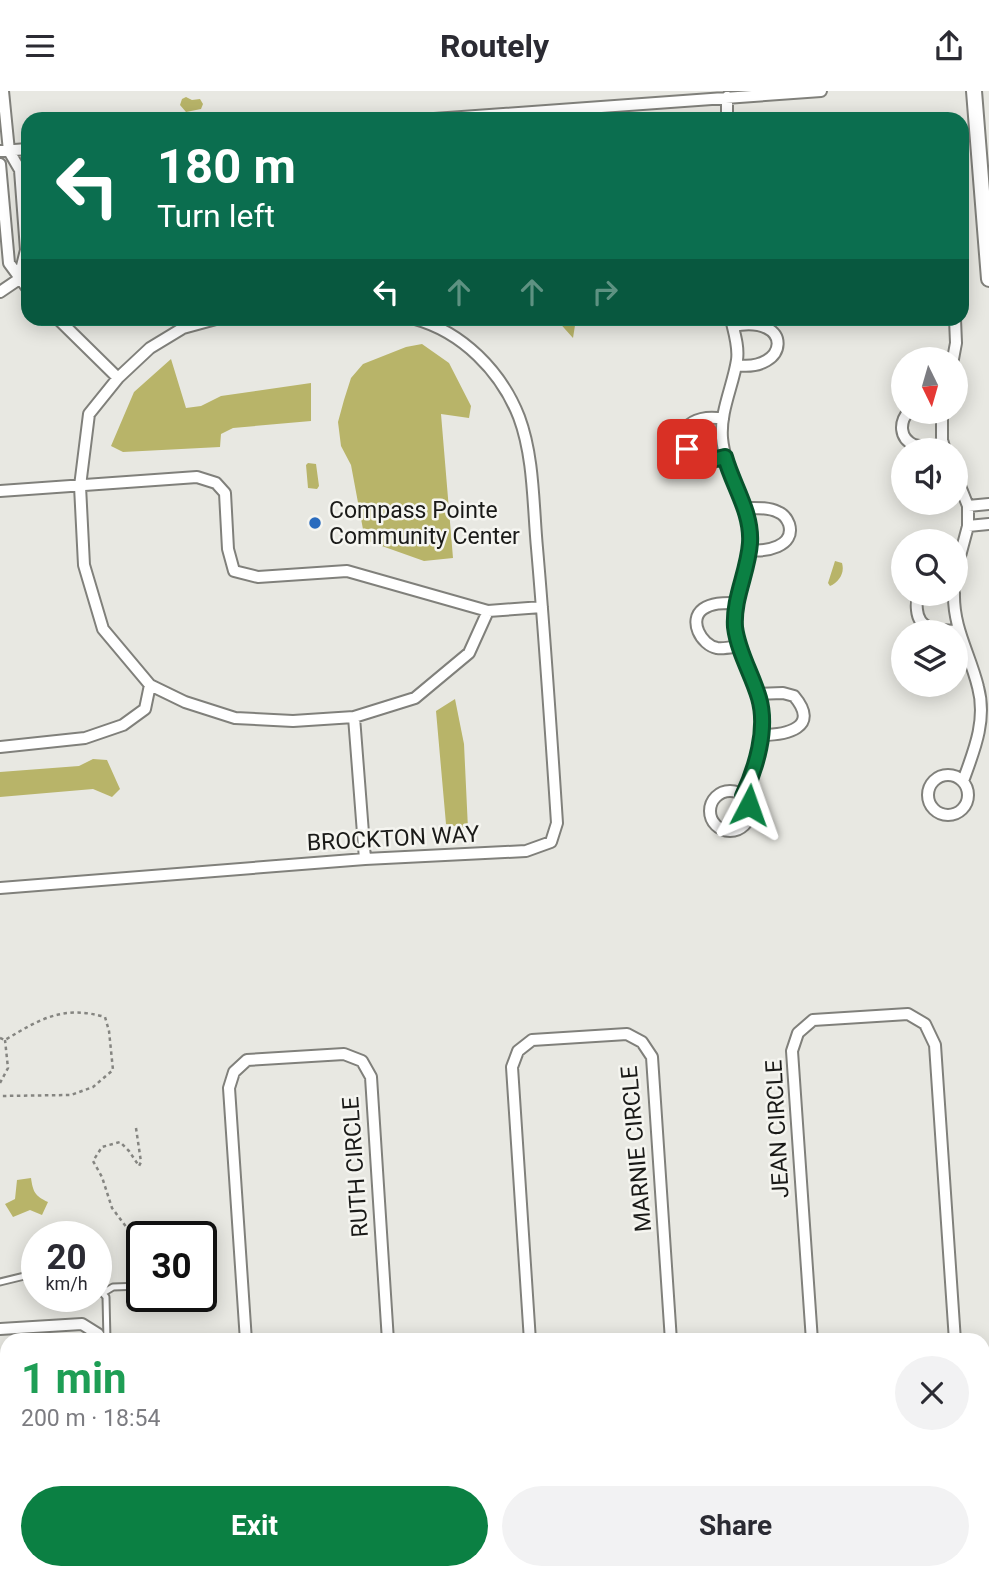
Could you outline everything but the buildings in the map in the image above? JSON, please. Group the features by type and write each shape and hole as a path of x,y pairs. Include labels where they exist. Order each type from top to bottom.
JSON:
{"street":[{"path":"3,91 5,151 0,164 9,263 21,273"},
{"path":"506,112 674,96 727,97 821,91"},
{"path":"974,91 986,180 989,279"},
{"path":"727,97 727,112"},
{"path":"5,151 20,170 21,185"},
{"path":"5,216 21,214"},
{"path":"0,292 21,276"},
{"path":"65,326 118,378"},
{"path":"190,326 150,348 118,378 89,414 80,486 84,565 103,629 150,685 185,702 235,718 293,721 354,717 415,698 469,653 488,611"},
{"path":"0,491 197,477 216,483 225,493 228,549 234,571 258,577 347,571 488,611 542,607 529,458 519,417 499,379 468,344 433,326"},
{"path":"733,326 737,348 736,365 723,419 722,435 725,457 750,529 749,550 736,603 735,626 761,710 761,735 743,796"},
{"path":"736,365 752,366 767,361 775,352 777,344 773,331 767,326"},
{"path":"955,326 955,347"},
{"path":"723,419 715,417 695,420 687,424 683,435 687,449 696,460 725,457"},
{"path":"968,506 989,504"},
{"path":"744,508 778,512 784,515 790,527 787,540 780,545 764,550 749,550"},
{"path":"967,529 968,515"},
{"path":"968,526 989,524"},
{"path":"736,603 719,603 704,608 699,613 697,626 703,639 716,648 739,646"},
{"name":"BROCKTON WAY","path":"0,888 365,859 526,851 551,842 557,823 542,607"},
{"path":"963,781 980,730 981,699 968,658"},
{"path":"0,747 85,739 123,725 145,709 150,685"},
{"path":"757,694 783,693 794,696 803,713 802,721 795,730 761,735"},
{"path":"354,717 365,859"},
{"name":"JEAN CIRCLE","path":"811,1333 792,1051 798,1033 813,1020 908,1014 925,1024 935,1045 954,1333"},
{"name":"MARNIE CIRCLE","path":"529,1333 512,1067 518,1051 532,1040 627,1034 642,1042 652,1058 670,1333"},
{"name":"RUTH CIRCLE","path":"245,1333 229,1087 234,1072 247,1060 344,1054 362,1061 370,1077 387,1333"},
{"path":"0,1329 82,1324 96,1333"}],"lane":[{"path":"0,1282 21,1277"},
{"path":"104,1333 105,1312"}],"path":[{"path":"0,1096 71,1095 93,1087 113,1070 105,1017 91,1013 51,1014 5,1040"},
{"path":"0,1038 5,1040"},
{"path":"0,1083 8,1067 5,1040"},
{"path":"126,1227 112,1208 102,1177 93,1161 102,1147 120,1142 130,1151 139,1167 141,1162 136,1128"}],"shaded area":[{"path":"186,97 192,100 200,99 203,104 201,109 186,112 180,105"},
{"path":"562,326 575,326 573,338"},
{"path":"422,344 449,363 471,406 469,418 441,414 453,558 424,561 365,540 351,465 341,446 338,422 351,378 363,364 406,347"},
{"path":"171,359 186,408 201,406 221,396 311,383 311,421 233,428 221,434 220,447 123,452 111,446 134,392"},
{"path":"308,463 316,464 319,486 317,489 308,488"},
{"path":"835,561 842,563 843,570 839,580 830,586 828,583"},
{"path":"455,699 464,744 468,829 446,824 436,711"},
{"path":"93,759 107,760 120,789 112,797 93,789 0,797 0,772 79,766"},
{"path":"31,1178 35,1193 48,1202 42,1215 30,1210 13,1217 5,1204 15,1199 17,1180"}],"place":[{"name":"Compass Pointe Community Center","path":"315,523"}],"route":[{"path":"687,449 696,460 725,457 747,513 750,529 748,555 735,610 737,638 759,697 761,710 761,735 743,796 749,805"}]}
